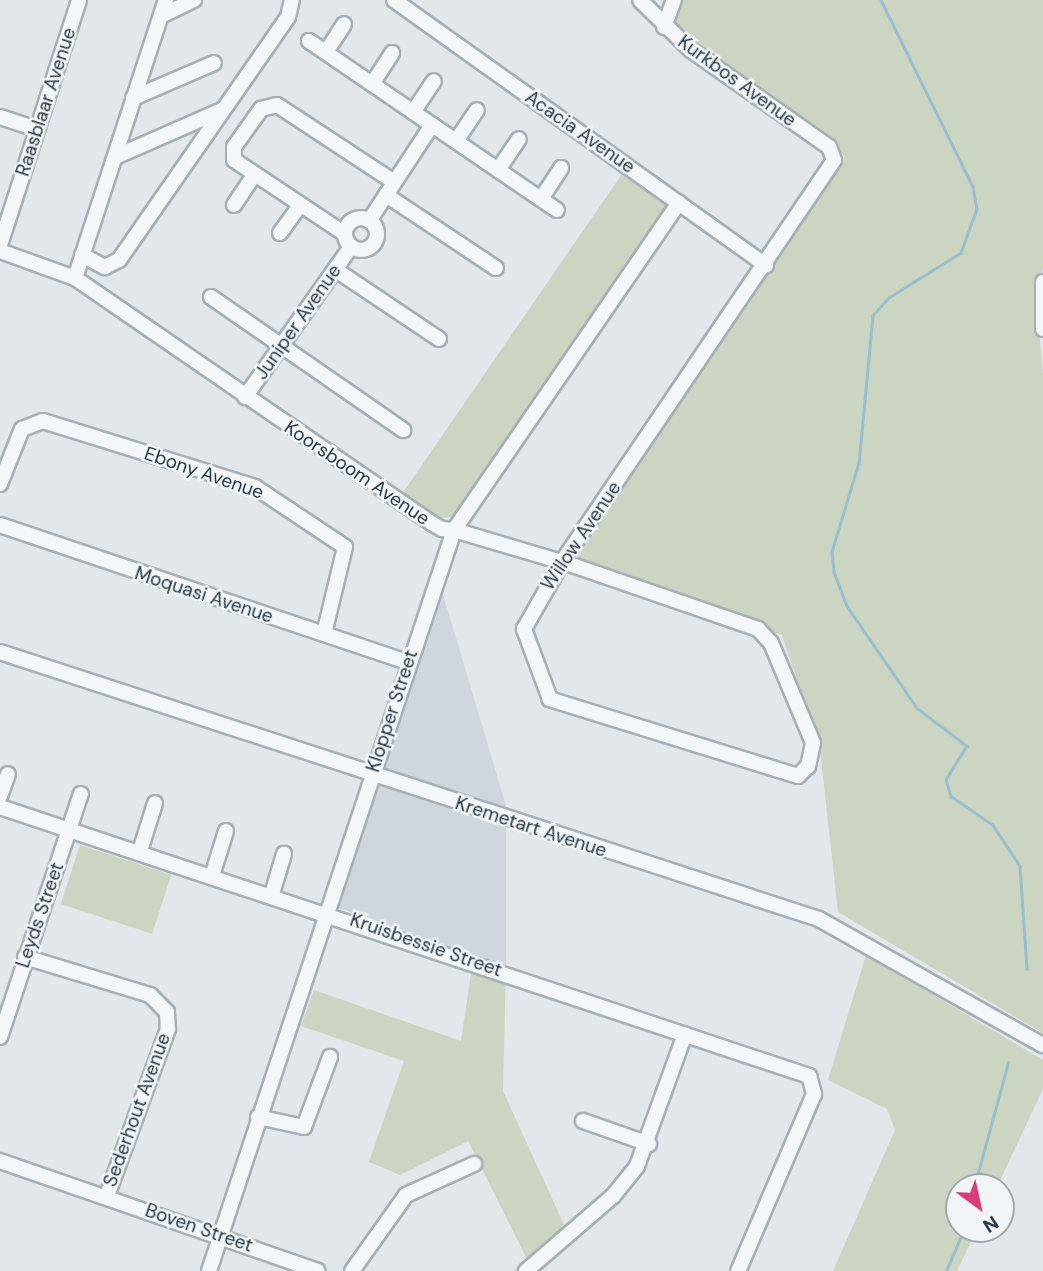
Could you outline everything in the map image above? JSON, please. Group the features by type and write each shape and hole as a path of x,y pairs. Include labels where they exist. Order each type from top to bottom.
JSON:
{"street":[{"name":"Raasblaar Avenue","path":"0,245 79,0"},
{"path":"75,278 166,0"},
{"path":"161,16 194,0"},
{"path":"82,255 114,265 292,11 292,0"},
{"name":"Acacia Avenue","path":"394,0 766,265"},
{"name":"Kurkbos Avenue","path":"640,0 664,27 823,142 834,160"},
{"path":"664,27 674,0"},
{"path":"326,52 344,24"},
{"path":"309,40 557,210"},
{"path":"372,84 392,53"},
{"path":"133,98 214,63"},
{"path":"413,112 434,81"},
{"path":"432,125 390,188 369,221 375,242 348,241 254,175 232,151 261,108 272,103 390,188 496,268"},
{"path":"114,157 223,110"},
{"path":"456,141 477,110"},
{"path":"0,117 37,129"},
{"path":"498,170 519,139"},
{"name":"Willow Avenue","path":"805,770 779,775 550,699 540,685 524,629 562,562 766,265 834,160"},
{"path":"541,199 561,168"},
{"path":"234,205 254,175"},
{"name":"Klopper Street","path":"209,1271 408,662 454,530 678,203"},
{"path":"280,233 300,205"},
{"path":"348,241 351,222 369,221"},
{"name":"Juniper Avenue","path":"246,397 335,270 348,241"},
{"name":"Koorsboom Avenue","path":"0,251 75,278 433,524 562,562 764,633 813,743 805,770"},
{"path":"335,270 439,339"},
{"path":"1043,282 1043,329"},
{"path":"211,297 403,430"},
{"name":"Ebony Avenue","path":"0,484 22,429 43,421 255,487 345,547 324,634"},
{"name":"Moquasi Avenue","path":"0,525 408,662"},
{"name":"Kremetart Avenue","path":"0,652 819,919 1043,1045"},
{"path":"0,796 8,774"},
{"name":"Leyds Street","path":"0,1037 81,793"},
{"path":"140,851 155,803"},
{"name":"Kruisbessie Street","path":"0,807 326,911 809,1076 814,1094 738,1271"},
{"path":"212,876 226,831"},
{"path":"272,894 284,854"},
{"name":"Sederhout Avenue","path":"26,957 150,995 167,1012 168,1029 107,1196"},
{"path":"527,1271 613,1196 649,1144 685,1034"},
{"path":"258,1117 304,1127 331,1057"},
{"path":"583,1121 649,1144"},
{"name":"Boven Street","path":"0,1161 318,1271"},
{"path":"352,1271 406,1195 474,1164"}],"shaded area":[{"path":"440,584 506,806 506,966 333,906"}],"green space":[{"path":"677,0 1043,0 1043,267 1036,297 1043,374 1043,1033 838,912 820,750 782,635 562,563 845,156 668,34"},
{"path":"622,174 668,206 455,516 439,519 402,494"},
{"path":"80,845 171,875 152,934 61,904"},
{"path":"474,954 506,966 503,1091 571,1240 539,1271 513,1271 527,1259 468,1141 400,1175 369,1162 404,1061 301,1026 314,990 461,1041"},
{"path":"866,955 1043,1060 1043,1089 1004,1173 945,1173 945,1243 970,1243 957,1271 833,1271 895,1130 887,1109 828,1080"}],"waterway":[{"path":"881,0 973,187 977,209 961,253 889,298 873,316 859,463 832,552 834,572 847,606 917,708 967,746 946,779 951,796 993,825 1020,866 1027,969"},
{"path":"978,1173 1008,1063"},
{"path":"946,1271 958,1243"}]}
